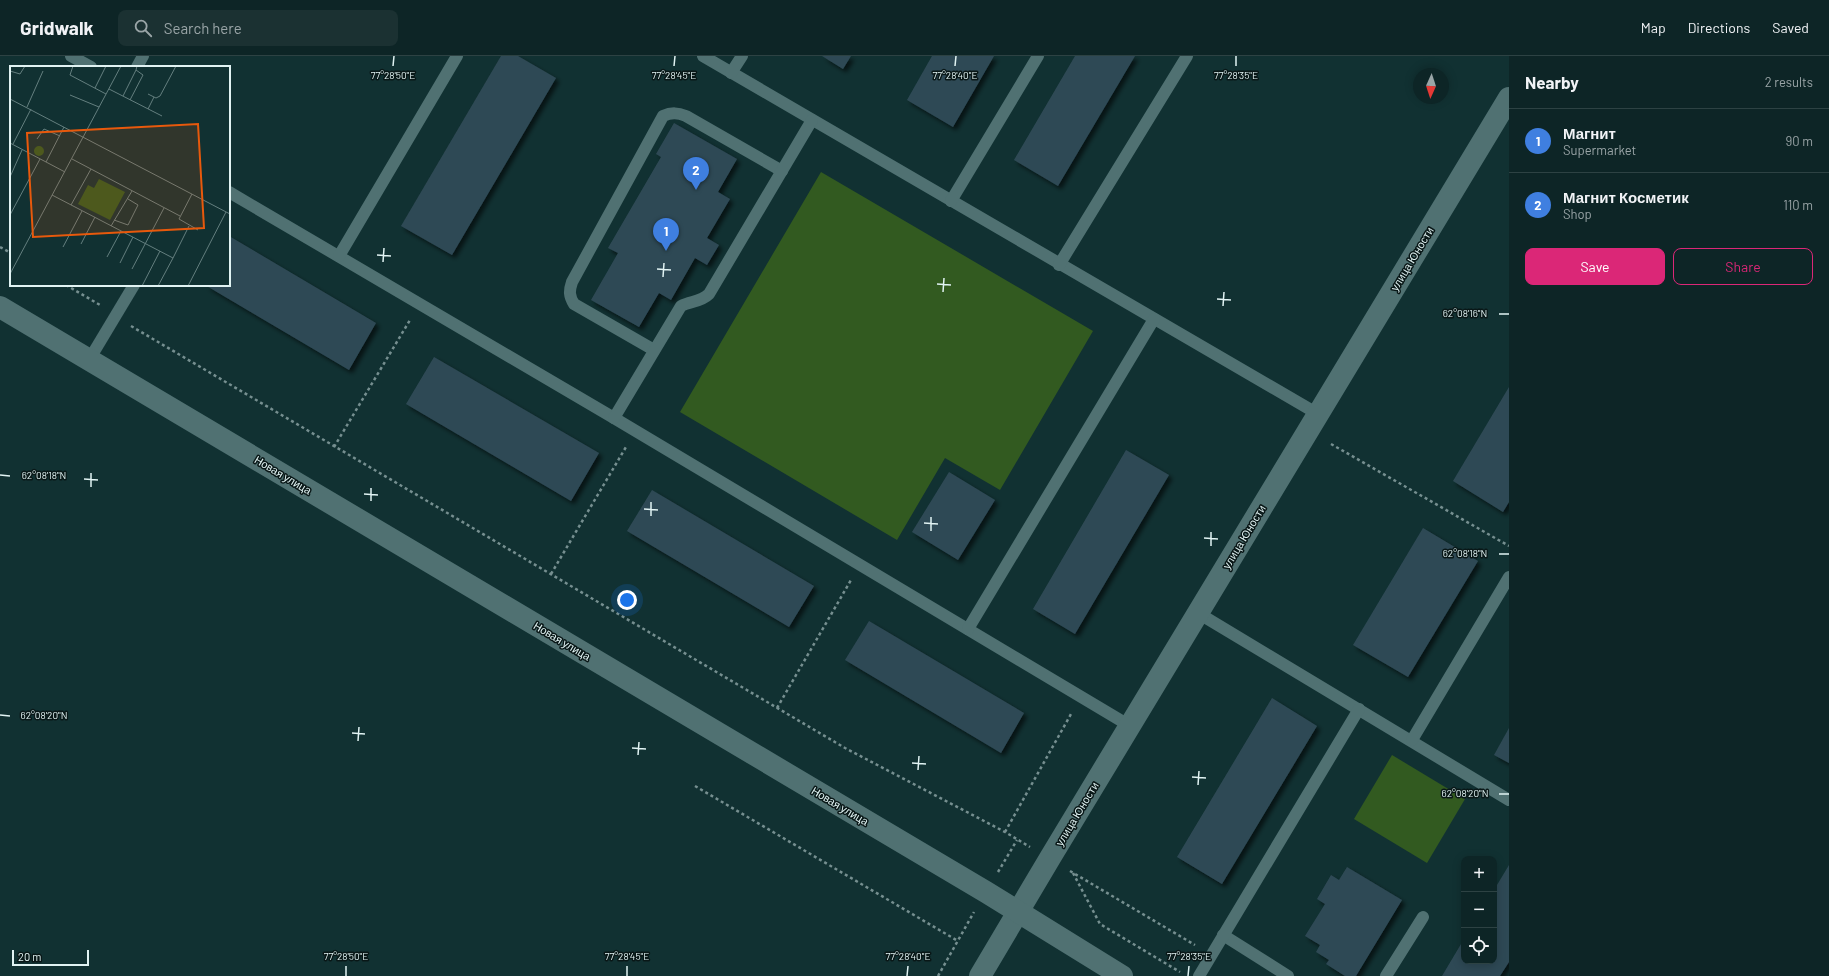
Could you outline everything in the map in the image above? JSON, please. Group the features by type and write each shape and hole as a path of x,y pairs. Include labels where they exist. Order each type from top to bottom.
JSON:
{"street":[{"name":"улица Юности","path":"980,976 1509,98"},
{"name":"Новая улица","path":"0,307 1018,912 1122,976"}],"lane":[{"path":"71,56 88,66"},
{"path":"138,66 143,56"},
{"path":"338,256 457,56"},
{"path":"703,56 1059,265 1318,414"},
{"path":"732,73 742,56"},
{"path":"951,201 1038,56"},
{"path":"1059,265 1187,56"},
{"path":"654,350 574,304 570,297 569,290 663,116 670,113 679,113 686,116 782,171"},
{"path":"614,418 681,306 688,302 703,300 709,294 812,120"},
{"path":"230,193 614,418 1130,726"},
{"path":"89,360 133,286"},
{"path":"968,629 1154,319"},
{"path":"1412,740 1509,577"},
{"path":"1198,613 1412,740 1509,800"},
{"path":"1199,976 1359,709"},
{"path":"1386,976 1423,917"},
{"path":"1223,935 1288,976"}],"path":[{"path":"0,246 10,252"},
{"path":"68,286 116,315 137,330 844,748 1005,832 1017,840"},
{"path":"334,447 420,304"},
{"path":"550,574 635,431"},
{"path":"1331,444 1509,546"},
{"path":"777,708 860,565"},
{"path":"1005,832 1080,696"},
{"path":"694,786 958,941 938,976"},
{"path":"1181,972 1100,924 1073,872 1211,955"}],"green space":[{"path":"821,172 1093,331 1000,490 945,458 897,540 680,412"},
{"path":"1392,755 1465,799 1427,863 1354,819"}],"building":[{"path":"501,56 518,56 556,78 452,255 401,226"},
{"path":"822,56 851,56 843,69"},
{"path":"932,56 994,56 953,127 907,100"},
{"path":"1075,56 1135,56 1058,186 1014,160"},
{"path":"674,123 737,159 718,192 730,199 707,238 719,245 707,265 695,258 671,300 659,293 639,327 591,300 618,253 608,248 661,157 656,154"},
{"path":"230,237 376,323 349,370 207,286 230,286"},
{"path":"434,357 599,453 571,501 406,404"},
{"path":"1509,387 1509,502 1503,512 1453,481"},
{"path":"1126,450 1169,475 1075,634 1033,609"},
{"path":"949,472 995,500 958,560 912,532"},
{"path":"652,490 814,586 789,627 627,531"},
{"path":"1423,528 1478,561 1408,677 1353,645"},
{"path":"869,621 1024,713 1001,753 845,660"},
{"path":"1272,698 1317,726 1222,884 1177,857"},
{"path":"1509,728 1509,763 1494,755"},
{"path":"1509,865 1509,962 1500,976 1442,976 1461,944 1461,964 1497,964 1497,885"},
{"path":"1347,867 1402,900 1356,976 1345,976 1326,964 1329,960 1316,952 1320,945 1305,936 1325,904 1317,899 1331,875 1339,880"}],"place":[{"name":"Магнит Косметик","path":"696,190"},
{"name":"Магнит","path":"666,251"}]}
